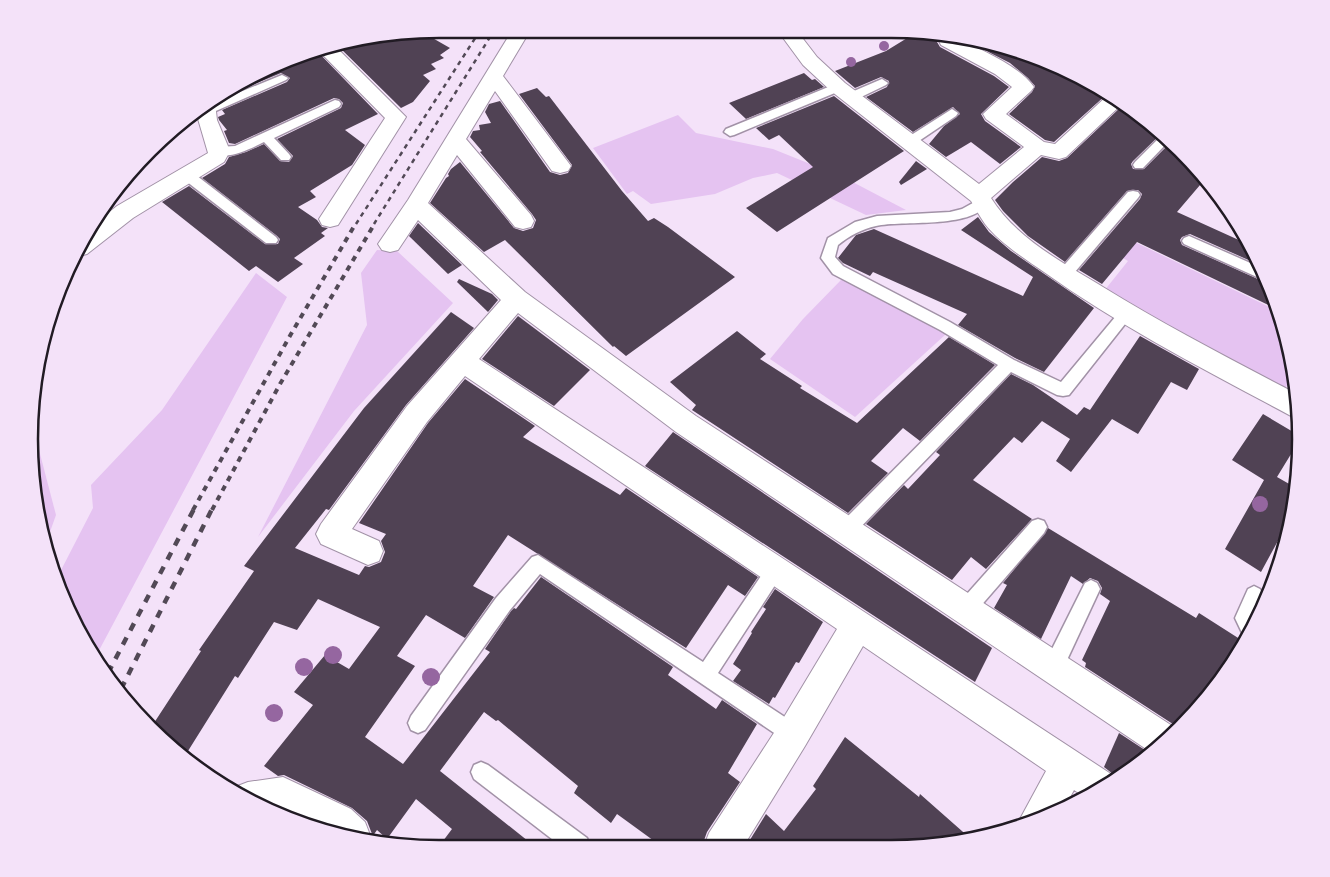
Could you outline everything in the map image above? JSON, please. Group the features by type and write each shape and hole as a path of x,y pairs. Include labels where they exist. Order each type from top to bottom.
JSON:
{"street":[{"path":"390,244 457,140 517,38"},
{"path":"792,38 810,61 844,92 980,200 989,216 1027,250 1126,314 1291,403"},
{"path":"950,42 1008,65 1024,87 993,114 1037,147 1059,152 1111,103"},
{"path":"330,219 396,117 331,52"},
{"path":"495,78 560,166"},
{"path":"90,239 125,212 217,157 219,151 206,112"},
{"path":"457,140 523,221"},
{"path":"980,200 1037,147"},
{"path":"416,205 516,299 686,424 1159,737"},
{"path":"368,551 331,534 417,414 516,299"},
{"path":"462,361 1095,784"},
{"path":"726,840 793,734 858,624"},
{"path":"1043,810 1068,766"},
{"path":"261,798 284,795 338,822 345,828"}],"lane":[{"path":"224,100 282,78"},
{"path":"730,132 844,92 882,83"},
{"path":"219,151 237,150 335,104"},
{"path":"909,142 952,113"},
{"path":"266,137 285,157"},
{"path":"1139,165 1161,142"},
{"path":"187,175 271,240"},
{"path":"1064,275 1133,196"},
{"path":"980,200 972,211 956,216 892,218 851,229 833,242 828,258 838,270 945,326 1009,364 1063,390 1126,314"},
{"path":"1189,241 1256,272"},
{"path":"845,531 1009,364"},
{"path":"965,610 1038,527"},
{"path":"418,723 503,604 538,563 793,734"},
{"path":"706,674 775,570"},
{"path":"1053,668 1091,589"},
{"path":"1247,623 1244,618 1254,595"},
{"path":"481,772 571,840"}],"shaded area":[{"path":"678,115 696,133 773,149 845,178 906,210 866,215 777,173 753,178 715,194 651,204 633,191 627,194 593,148"},
{"path":"1116,233 1270,307 1285,360 1288,382 1285,389 1104,291 1128,261 1104,247"},
{"path":"377,250 397,251 453,303 354,411 258,537 367,325 361,273"},
{"path":"256,273 287,297 99,651 79,616 60,571 93,508 91,485 162,410"},
{"path":"842,279 946,334 855,417 770,359 803,319"},
{"path":"38,446 56,515 49,534 41,491"}],"building":[{"path":"412,38 432,38 450,48 440,55 444,58 431,64 436,69 423,75 430,81 413,102 401,108 342,49"},
{"path":"907,38 938,40 940,47 994,76 1009,87 981,114 985,121 1021,147 1000,164 971,142 946,157 929,144 944,126 960,114 953,107 913,132 866,97 887,87 889,81 881,77 855,88 835,71 886,51"},
{"path":"979,47 1045,68 1103,98 1054,142 1045,140 1009,114 1032,92 1035,86 1010,63"},
{"path":"321,55 378,114 345,130 365,145 352,165 310,191 316,197 298,207 317,220 322,227 328,228 321,233 325,236 294,258 303,264 278,282 256,266 249,271 162,202 189,186 265,244 278,244 280,239 277,236 202,178 225,164 229,157 264,144 280,161 289,162 293,156 277,139 341,108 343,103 339,99 334,98 235,144 229,143 224,131 227,130 218,117 225,114 222,110 287,82 290,78 281,73 238,91 285,68"},
{"path":"804,73 824,87 746,119 729,103"},
{"path":"537,88 546,97 549,96 622,191 648,221 654,218 668,227 735,277 626,356 613,347 505,240 484,252 430,203 449,176 448,174 451,169 460,162 514,228 523,231 533,228 536,220 532,214 480,152 482,151 470,137 473,131 480,130 479,125 491,123 485,112 489,104 500,101 550,172 560,175 568,173 572,165 519,94"},
{"path":"834,96 904,151 777,232 746,208 813,167 779,135 769,140 756,128"},
{"path":"1119,109 1136,120 1157,138 1133,161 1131,164 1133,169 1144,169 1166,147 1201,184 1177,212 1240,241 1251,261 1190,234 1182,237 1180,240 1182,245 1260,280 1269,305 1137,242 1102,284 1079,270 1140,199 1142,194 1138,190 1127,191 1065,262 1028,236 1003,211 995,200 1042,157 1059,161 1067,158"},
{"path":"916,161 927,169 901,185 899,182"},
{"path":"978,217 989,232 1011,251 1094,308 1044,372 1015,358 958,325 967,314 873,272 870,276 843,263 838,258 856,235 874,229 1023,296 1033,277 961,230"},
{"path":"418,223 462,265 448,274 409,236"},
{"path":"459,279 492,294 498,300 488,312 457,282"},
{"path":"451,312 474,328 406,405 329,510 326,509 295,548 359,575 365,566 369,567 381,562 385,552 381,541 386,534 359,523 428,423 465,379 535,426 523,437 620,495 626,488 758,577 745,596 728,585 686,648 508,535 473,586 494,597 465,638 426,615 397,656 415,666 365,737 403,764 490,652 485,649 511,611 514,608 516,609 541,577 673,667 668,675 716,709 722,700 757,724 728,773 740,782 707,832 704,840 653,840 617,814 611,823 574,793 578,786 498,720 496,721 484,712 440,771 527,840 444,840 452,829 416,799 389,836 383,836 377,830 374,834 372,834 367,821 352,808 284,775 278,776 264,766 313,705 294,692 325,655 349,669 380,627 318,599 297,630 274,622 238,678 235,676 188,751 155,722 201,651 199,650 254,571 244,566 364,408"},
{"path":"518,316 590,370 554,406 482,359"},
{"path":"737,331 766,354 760,359 802,386 800,388 857,423 949,337 995,365 920,441 903,428 871,461 888,473 848,513 692,410 696,405 670,382"},
{"path":"1140,336 1199,369 1187,390 1171,382 1138,434 1112,419 1071,472 1056,461 1070,439 1042,421 1022,443 1014,437 973,480 1032,519 986,569 971,557 952,580 866,524 904,485 908,489 940,455 936,452 1011,374 1033,385 1077,415 1084,407 1090,410"},
{"path":"1263,414 1292,431 1292,452 1277,477 1290,484 1285,517 1280,536 1261,572 1225,549 1264,480 1232,460"},
{"path":"673,432 992,648 975,682 645,466"},
{"path":"1048,528 1196,618 1199,613 1239,639 1210,683 1173,724 1085,667 1086,663 1082,660 1110,601 1100,594 1102,588 1098,581 1090,578 1083,584 1071,576 1041,639 994,608 1007,585 1003,583"},
{"path":"775,589 823,622 799,663 796,662 775,698 773,697 769,704 733,681 741,670 733,664 766,609 763,607"},
{"path":"1119,733 1145,750 1112,773 1104,767"},
{"path":"845,737 919,797 920,794 964,833 918,839 892,840 750,840 766,814 784,831 816,789 813,786"}],"railway":[{"path":"356,224 475,38"},
{"path":"374,224 489,38"},
{"path":"193,510 291,334 356,223"},
{"path":"212,510 280,384 375,223"},
{"path":"110,669 194,509"},
{"path":"123,686 212,509"}]}
